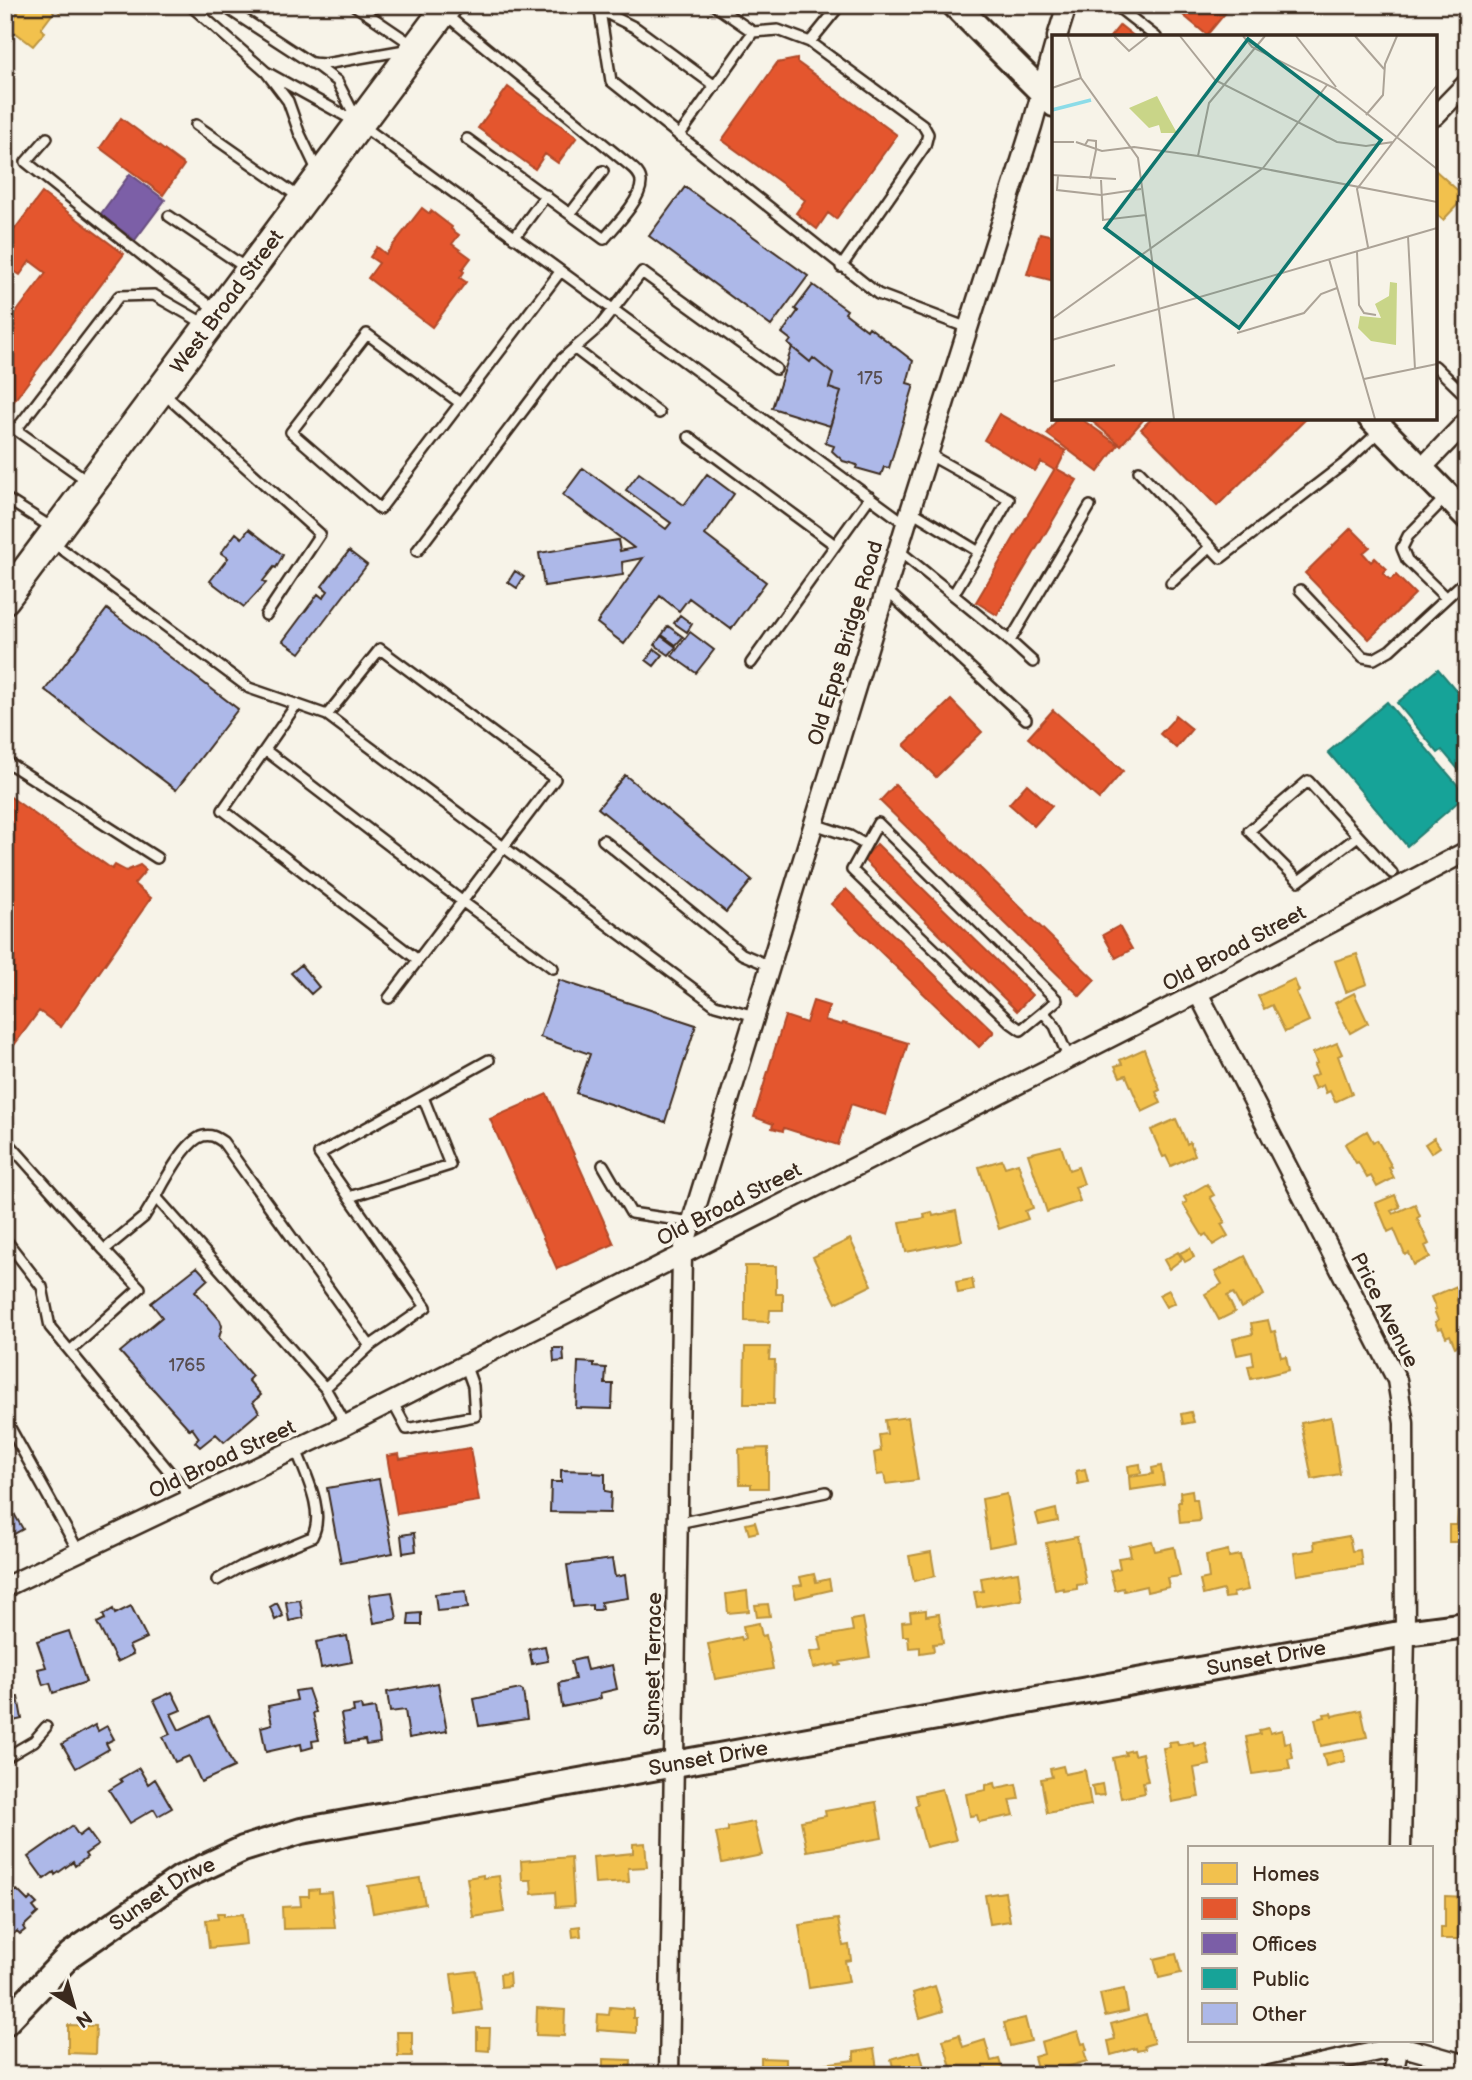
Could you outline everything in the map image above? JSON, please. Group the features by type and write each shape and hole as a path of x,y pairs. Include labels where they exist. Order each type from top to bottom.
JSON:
{"main road":[{"name":"West Broad Street","path":"5,599 445,9"}],"street":[{"path":"956,5 1048,98"},
{"path":"1058,35 1067,5"},
{"name":"Old Epps Bridge Road","path":"682,1253 908,517 968,328 1048,98 1052,64"},
{"path":"1437,114 1467,83"},
{"path":"1422,468 1467,421"},
{"path":"1376,424 1467,516"},
{"name":"Old Broad Street","path":"5,1587 346,1425 1198,993 1467,850"},
{"name":"Price Avenue","path":"1198,993 1397,1380 1404,1423 1405,1633 1401,1846"},
{"name":"Sunset Terrace","path":"669,2075 682,1253"},
{"name":"Sunset Drive","path":"5,2022 71,1954 181,1878 243,1849 301,1831 1405,1633 1467,1625"},
{"path":"1393,2075 1400,2043"},
{"path":"1271,2075 1400,2043 1467,2065"}],"lane":[{"path":"190,5 266,72 288,101 320,177"},
{"path":"222,5 337,81 360,124"},
{"path":"354,5 417,48"},
{"path":"590,5 602,8 636,27 715,86"},
{"path":"714,5 753,32 778,30 810,42 923,125 928,134 925,146 841,267"},
{"path":"810,42 840,5"},
{"path":"1115,5 1153,35"},
{"path":"602,8 611,81 878,294 968,328"},
{"path":"445,9 639,174 642,184 637,199 604,239 467,139"},
{"path":"679,136 753,32"},
{"path":"312,63 325,64 417,48"},
{"path":"266,72 360,124 870,497 979,552"},
{"path":"196,125 303,200"},
{"path":"47,138 26,162 168,276 214,319"},
{"path":"570,214 603,171"},
{"path":"513,238 547,195"},
{"path":"169,216 250,271"},
{"path":"460,403 367,334 291,432 380,509 560,272"},
{"path":"417,551 562,359 613,309 642,272 776,369"},
{"path":"16,430 119,296 154,295 214,319"},
{"path":"575,349 659,413"},
{"path":"1437,368 1467,397"},
{"path":"160,391 320,534 266,615"},
{"path":"5,422 93,484"},
{"path":"1139,471 1221,558 1345,463 1376,424"},
{"path":"689,437 835,545"},
{"path":"928,454 1009,499 953,595"},
{"path":"1446,598 1407,559 1402,548 1408,536 1448,495"},
{"path":"751,663 870,497"},
{"path":"5,498 249,688 327,715 715,1005 755,1016"},
{"path":"1010,641 1090,506"},
{"path":"1171,583 1210,547"},
{"path":"898,550 1033,662"},
{"path":"1300,590 1363,657 1374,659 1390,650 1467,579"},
{"path":"886,590 1026,719"},
{"path":"327,715 380,649 555,779 388,998"},
{"path":"296,705 223,810 418,960"},
{"path":"265,750 553,968"},
{"path":"5,766 10,764 157,858"},
{"path":"1358,836 1299,881 1249,831 1308,781 1392,873"},
{"path":"878,823 1057,1000 1043,1013 1021,1030 1011,1023 852,870 878,823"},
{"path":"814,824 850,836 866,845"},
{"path":"603,840 742,954 770,966"},
{"path":"1043,1013 1055,1026 1069,1059"},
{"path":"325,1388 370,1346 426,1307 319,1154 489,1060"},
{"path":"349,1197 450,1165 422,1097"},
{"path":"104,1250 144,1217 167,1176 195,1139 206,1135 215,1136 223,1142 370,1346"},
{"path":"5,1139 140,1288 70,1351"},
{"path":"603,1166 631,1213 691,1222"},
{"path":"156,1197 325,1388 346,1425"},
{"path":"5,1239 42,1287 50,1326 190,1499"},
{"path":"392,1401 407,1429 475,1416 473,1387 465,1364"},
{"path":"5,1419 79,1552"},
{"path":"217,1580 242,1566 312,1537 318,1516 296,1449"},
{"path":"678,1523 826,1492"},
{"path":"5,1758 34,1741 47,1727"}],"building: Homes":[{"path":"23,5 66,5 60,13 56,9 41,29 45,32 33,46 7,26"},
{"path":"1467,5 1467,25 1451,6"},
{"path":"1437,172 1465,197 1443,220 1437,215"},
{"path":"1357,954 1367,984 1346,992 1335,961"},
{"path":"1294,979 1299,991 1296,992 1309,1021 1285,1032 1272,1005 1264,1009 1258,996"},
{"path":"1354,993 1368,1023 1350,1033 1335,1003"},
{"path":"1337,1043 1342,1054 1338,1056 1352,1094 1335,1102 1330,1091 1326,1093 1323,1085 1315,1089 1310,1077 1318,1074 1313,1053"},
{"path":"1144,1049 1160,1090 1156,1092 1161,1103 1142,1112 1126,1075 1120,1077 1115,1066 1122,1064 1120,1060"},
{"path":"1176,1119 1195,1155 1171,1166 1166,1156 1163,1157 1151,1130"},
{"path":"1367,1131 1373,1142 1377,1140 1392,1167 1389,1168 1394,1178 1377,1187 1371,1176 1367,1178 1345,1144"},
{"path":"1434,1138 1440,1147 1431,1153 1425,1144"},
{"path":"1061,1146 1069,1170 1078,1167 1084,1184 1075,1187 1080,1201 1047,1212 1028,1154"},
{"path":"1002,1160 1005,1167 1018,1163 1033,1208 1025,1211 1028,1219 999,1229 979,1167"},
{"path":"1207,1184 1214,1195 1210,1197 1225,1222 1221,1224 1228,1236 1213,1245 1206,1234 1203,1236 1183,1204 1187,1202 1184,1197"},
{"path":"1395,1195 1400,1207 1391,1211 1393,1214 1415,1204 1420,1216 1417,1218 1429,1244 1425,1246 1430,1257 1414,1265 1409,1253 1405,1255 1394,1229 1388,1232 1376,1203"},
{"path":"956,1211 962,1241 906,1252 900,1222 925,1218 924,1214 932,1212 933,1216"},
{"path":"850,1239 872,1285 836,1303 813,1257"},
{"path":"1190,1248 1194,1257 1185,1262 1180,1253"},
{"path":"1178,1252 1182,1259 1169,1269 1164,1260"},
{"path":"1245,1256 1264,1295 1241,1308 1233,1293 1227,1296 1235,1312 1219,1320 1205,1294 1222,1284 1215,1272"},
{"path":"745,1266 776,1266 776,1294 783,1294 783,1310 770,1310 769,1322 745,1321"},
{"path":"972,1279 974,1290 958,1293 956,1282"},
{"path":"1464,1283 1467,1296 1457,1300 1467,1321 1467,1342 1455,1347 1450,1335 1446,1337 1442,1328 1438,1329 1435,1322 1438,1320 1434,1310 1436,1309 1431,1297"},
{"path":"1169,1290 1175,1303 1166,1307 1159,1295"},
{"path":"1268,1320 1271,1332 1275,1331 1281,1357 1286,1356 1289,1370 1251,1379 1248,1366 1254,1365 1252,1352 1237,1355 1233,1339 1253,1334 1251,1323"},
{"path":"745,1347 770,1347 769,1360 775,1360 774,1404 744,1404"},
{"path":"1191,1412 1194,1422 1183,1424 1181,1414"},
{"path":"908,1417 918,1480 886,1484 884,1474 877,1475 874,1453 881,1451 879,1435 887,1434 885,1420"},
{"path":"1331,1417 1340,1474 1312,1479 1301,1423"},
{"path":"768,1448 768,1488 751,1488 751,1484 740,1484 739,1449"},
{"path":"1140,1464 1141,1473 1129,1475 1128,1466"},
{"path":"1161,1466 1164,1485 1130,1490 1129,1477 1153,1474 1152,1468"},
{"path":"1085,1469 1088,1482 1078,1484 1076,1471"},
{"path":"1192,1490 1193,1499 1197,1499 1200,1521 1180,1523 1180,1492"},
{"path":"1007,1494 1016,1542 989,1547 982,1499"},
{"path":"1056,1509 1058,1521 1039,1525 1036,1514"},
{"path":"1458,1509 1467,1509 1467,1542 1449,1542 1449,1525 1457,1525"},
{"path":"755,1522 758,1532 749,1534 746,1524"},
{"path":"1349,1536 1352,1551 1360,1550 1362,1565 1297,1575 1294,1553 1315,1550 1314,1542"},
{"path":"1077,1537 1086,1584 1077,1585 1077,1589 1055,1590 1046,1543"},
{"path":"1152,1541 1155,1551 1174,1547 1180,1576 1167,1578 1169,1587 1147,1592 1146,1586 1124,1591 1123,1588 1115,1590 1110,1571 1120,1568 1118,1558 1131,1556 1129,1546"},
{"path":"1228,1550 1229,1557 1240,1555 1248,1590 1225,1598 1223,1590 1203,1595 1200,1580 1209,1578 1206,1555"},
{"path":"931,1552 935,1576 914,1581 909,1556"},
{"path":"1018,1572 1022,1600 977,1607 974,1592 983,1591 981,1578"},
{"path":"814,1574 816,1582 829,1579 831,1590 796,1598 793,1586 802,1585 800,1577"},
{"path":"747,1591 749,1611 728,1613 726,1594"},
{"path":"768,1604 770,1616 757,1617 755,1605"},
{"path":"926,1610 926,1616 939,1614 943,1643 933,1644 934,1651 920,1653 920,1647 909,1648 908,1636 903,1636 902,1622 911,1621 910,1612"},
{"path":"863,1618 870,1657 840,1662 841,1665 836,1666 813,1668 810,1652 822,1650 819,1637 853,1631 851,1620"},
{"path":"759,1623 762,1636 766,1635 773,1669 715,1679 708,1644 741,1637 742,1640 745,1639 743,1626"},
{"path":"1463,1680 1467,1680 1467,1718 1463,1718 1463,1699 1459,1699 1459,1692 1463,1692"},
{"path":"1361,1710 1367,1737 1321,1746 1315,1719 1325,1717 1324,1714 1331,1713 1332,1716"},
{"path":"1269,1728 1270,1733 1282,1730 1284,1743 1290,1742 1293,1758 1288,1759 1290,1769 1253,1774 1246,1737 1260,1734 1259,1730"},
{"path":"1177,1741 1178,1745 1193,1742 1194,1746 1206,1744 1210,1765 1194,1768 1199,1797 1172,1802 1163,1748 1170,1747 1169,1742"},
{"path":"1133,1750 1134,1755 1142,1753 1148,1781 1143,1782 1145,1793 1121,1798 1113,1758"},
{"path":"1343,1750 1345,1761 1326,1766 1323,1754"},
{"path":"1063,1766 1065,1774 1085,1770 1091,1805 1047,1813 1041,1779 1052,1777 1050,1769"},
{"path":"995,1783 996,1788 1016,1784 1019,1799 1010,1800 1014,1815 979,1822 977,1815 970,1816 966,1794 986,1790 986,1785"},
{"path":"1102,1784 1104,1795 1094,1796 1092,1786"},
{"path":"942,1789 956,1840 926,1847 915,1806 918,1804 916,1795"},
{"path":"876,1802 882,1838 807,1851 801,1821 826,1816 825,1811"},
{"path":"1462,1807 1467,1807 1467,1842 1462,1842 1463,1832 1459,1832"},
{"path":"754,1822 762,1855 722,1863 716,1833 728,1831 728,1827"},
{"path":"645,1843 647,1867 628,1868 629,1882 595,1884 593,1857 633,1853 633,1844"},
{"path":"571,1857 574,1906 556,1907 555,1892 532,1894 531,1880 522,1880 521,1861"},
{"path":"483,1875 483,1878 499,1876 504,1912 473,1917 467,1878"},
{"path":"420,1878 425,1904 373,1913 368,1886"},
{"path":"319,1889 319,1893 331,1892 335,1928 283,1929 282,1907 301,1906 300,1896 309,1896 309,1890"},
{"path":"1005,1892 1010,1921 990,1924 985,1895"},
{"path":"1445,1896 1467,1897 1467,1957 1465,1939 1441,1939 1441,1927 1445,1927"},
{"path":"217,1913 224,1913 224,1916 243,1914 246,1944 209,1948 206,1920 218,1919"},
{"path":"838,1919 843,1946 849,1945 851,1960 845,1961 849,1982 809,1988 799,1925"},
{"path":"580,1926 581,1936 573,1937 572,1927"},
{"path":"1176,1954 1181,1973 1159,1978 1154,1959"},
{"path":"476,1971 482,2010 456,2014 451,1974"},
{"path":"509,1973 510,1986 501,1987 500,1974"},
{"path":"935,1986 943,2011 920,2018 913,1993"},
{"path":"1124,1989 1128,2011 1105,2016 1100,1994"},
{"path":"610,2007 633,2009 636,2033 597,2030 598,2014 609,2015"},
{"path":"537,2008 565,2010 564,2036 536,2035"},
{"path":"1146,2014 1154,2043 1144,2046 1145,2049 1137,2051 1136,2048 1111,2055 1108,2041 1115,2039 1111,2024"},
{"path":"1025,2018 1031,2041 1010,2046 1004,2023"},
{"path":"68,2025 96,2026 95,2054 68,2053"},
{"path":"477,2028 490,2028 489,2051 477,2050"},
{"path":"1078,2031 1082,2044 1085,2043 1087,2061 1039,2075 1034,2057 1044,2054 1041,2042"},
{"path":"397,2032 412,2032 412,2056 398,2056"},
{"path":"959,2035 963,2047 985,2040 991,2061 999,2059 1004,2075 950,2075 953,2074 943,2040"},
{"path":"874,2049 877,2069 858,2071 858,2075 816,2075 814,2065 854,2060 854,2052"},
{"path":"920,2051 926,2075 895,2075 891,2059"},
{"path":"761,2058 786,2059 786,2075 761,2075"},
{"path":"603,2059 631,2060 630,2075 590,2075 590,2069 603,2070"},
{"path":"200,2067 216,2067 216,2074 231,2075 200,2075"}],"building: Shops":[{"path":"1171,5 1232,5 1207,35"},
{"path":"1120,25 1132,35 1112,35"},
{"path":"797,59 797,62 897,135 836,219 828,213 817,229 796,213 805,200 722,140 777,63"},
{"path":"508,87 577,137 558,163 545,154 535,169 478,128"},
{"path":"121,118 184,165 163,195 100,148"},
{"path":"42,193 124,254 8,409 5,407 5,327 46,273 30,261 20,275 14,271 11,275 5,270 5,242"},
{"path":"422,208 430,214 431,211 452,227 459,235 452,244 471,258 462,270 464,272 460,278 466,282 432,327 368,278 379,263 370,257 377,247 386,254"},
{"path":"1040,233 1052,236 1052,280 1027,274"},
{"path":"999,414 1066,451 1057,469 1077,480 997,615 976,602 1054,470 1041,462 1035,471 984,440"},
{"path":"1057,420 1083,420 1118,445 1098,472 1047,434"},
{"path":"1090,420 1143,420 1121,445"},
{"path":"1150,420 1305,420 1217,506 1141,429"},
{"path":"1351,528 1370,547 1363,553 1371,562 1375,558 1387,569 1383,573 1390,580 1396,575 1415,594 1369,639 1305,573"},
{"path":"951,700 982,732 936,777 904,745"},
{"path":"1053,710 1123,771 1099,799 1028,738"},
{"path":"1175,715 1192,729 1176,748 1160,734"},
{"path":"1027,784 1052,806 1034,826 1009,804"},
{"path":"895,785 1095,980 1080,996 880,801"},
{"path":"5,793 112,869 115,865 126,871 140,865 146,870 134,884 151,898 61,1027 39,1011 9,1052 5,1049"},
{"path":"877,844 1032,995 1017,1011 863,859"},
{"path":"846,889 994,1032 979,1047 831,904"},
{"path":"1119,926 1132,949 1116,958 1103,935"},
{"path":"813,1001 829,1006 825,1020 908,1043 886,1115 851,1104 838,1145 784,1128 783,1131 772,1128 773,1124 754,1117 785,1016 806,1023"},
{"path":"547,1094 614,1244 557,1269 490,1119"},
{"path":"470,1448 479,1501 397,1514 387,1456 399,1454 400,1459"}],"building: Offices":[{"path":"130,174 165,200 135,240 100,215"}],"building: Public":[{"path":"1438,669 1467,703 1467,780 1442,750 1438,753 1397,703"},
{"path":"1387,702 1466,795 1407,846 1328,752"}],"building: Other":[{"path":"685,187 808,276 771,326 649,236"},
{"path":"813,285 847,310 845,313 867,330 869,327 913,361 907,383 914,385 889,468 884,467 881,475 843,461 832,451 834,446 825,443 841,392 829,388 833,374 813,358 810,362 788,344 791,340 782,333 798,311 795,309"},
{"path":"792,347 810,362 813,358 833,374 829,388 841,392 830,426 772,408"},
{"path":"583,468 666,529 671,523 626,490 639,473 684,505 707,474 734,494 705,535 766,582 731,629 689,598 679,611 660,596 624,644 597,623 643,558 622,562 623,575 544,586 539,553 618,540 620,551 634,548 563,495"},
{"path":"249,529 283,555 276,568 274,567 263,581 266,583 244,607 210,581 228,558 221,553 236,533 242,538"},
{"path":"349,551 367,565 300,653 283,641 318,594 323,598 328,591 322,586"},
{"path":"515,571 524,577 517,588 508,582"},
{"path":"107,609 238,709 176,790 45,690"},
{"path":"680,615 692,624 687,632 674,623"},
{"path":"668,626 683,637 676,645 662,635"},
{"path":"690,632 714,650 696,673 672,656"},
{"path":"661,636 676,647 669,655 655,645"},
{"path":"655,649 663,655 654,666 646,660"},
{"path":"625,775 752,880 726,912 598,808"},
{"path":"301,965 319,987 311,994 291,973"},
{"path":"559,980 696,1025 665,1122 576,1093 590,1054 540,1037"},
{"path":"5,1191 15,1201 5,1210"},
{"path":"197,1267 208,1279 195,1291 220,1320 222,1326 219,1338 252,1376 248,1380 261,1395 253,1402 259,1412 224,1442 216,1434 200,1447 195,1442 199,1438 192,1428 190,1430 120,1352 162,1317 151,1303"},
{"path":"553,1348 563,1348 564,1361 554,1362"},
{"path":"578,1362 594,1363 594,1367 606,1368 605,1384 613,1384 612,1409 576,1408"},
{"path":"561,1470 605,1474 605,1491 611,1492 610,1513 550,1512 551,1482 561,1482"},
{"path":"379,1479 393,1553 341,1563 327,1488"},
{"path":"5,1483 15,1501 9,1505 23,1529 5,1539"},
{"path":"414,1533 416,1551 403,1553 401,1535"},
{"path":"612,1559 615,1577 625,1575 628,1598 601,1602 602,1609 599,1610 592,1610 592,1605 573,1607 567,1565"},
{"path":"466,1591 468,1608 437,1611 435,1594"},
{"path":"392,1592 397,1619 374,1623 369,1595"},
{"path":"300,1600 303,1618 289,1621 286,1602"},
{"path":"277,1603 283,1616 275,1620 270,1607"},
{"path":"131,1606 147,1638 129,1646 133,1654 117,1662 97,1623 105,1619 103,1615 113,1609 115,1614"},
{"path":"421,1613 421,1625 408,1625 409,1614"},
{"path":"69,1631 86,1682 53,1693 50,1683 43,1685 38,1669 46,1667 37,1641"},
{"path":"347,1636 352,1662 321,1668 316,1642"},
{"path":"545,1646 548,1661 532,1664 529,1649"},
{"path":"584,1658 587,1670 612,1665 617,1689 600,1693 601,1698 596,1700 562,1707 559,1683 575,1679 571,1661"},
{"path":"5,1679 9,1699 18,1697 22,1719 5,1723"},
{"path":"438,1683 447,1731 409,1738 405,1710 390,1712 387,1692"},
{"path":"308,1689 316,1712 313,1713 319,1740 312,1741 313,1747 302,1750 301,1744 266,1752 261,1727 272,1724 268,1706 297,1700 295,1691"},
{"path":"520,1689 523,1691 527,1719 479,1726 474,1699"},
{"path":"172,1692 181,1710 171,1714 179,1730 209,1716 234,1767 201,1782 189,1756 175,1762 163,1737 170,1734 154,1700"},
{"path":"361,1705 362,1710 375,1708 380,1743 366,1745 365,1740 346,1743 341,1714 354,1712 353,1706"},
{"path":"95,1725 98,1731 107,1726 114,1739 106,1743 109,1749 76,1768 62,1744"},
{"path":"139,1768 148,1784 155,1779 172,1808 158,1816 154,1809 130,1823 109,1790 122,1782 120,1779"},
{"path":"72,1826 79,1836 87,1830 98,1845 85,1854 87,1857 75,1866 73,1862 55,1875 54,1872 44,1879 28,1857"},
{"path":"17,1890 28,1901 31,1898 37,1904 33,1907 38,1913 23,1927 25,1930 20,1934 17,1931 9,1938 5,1936 5,1900"}]}
